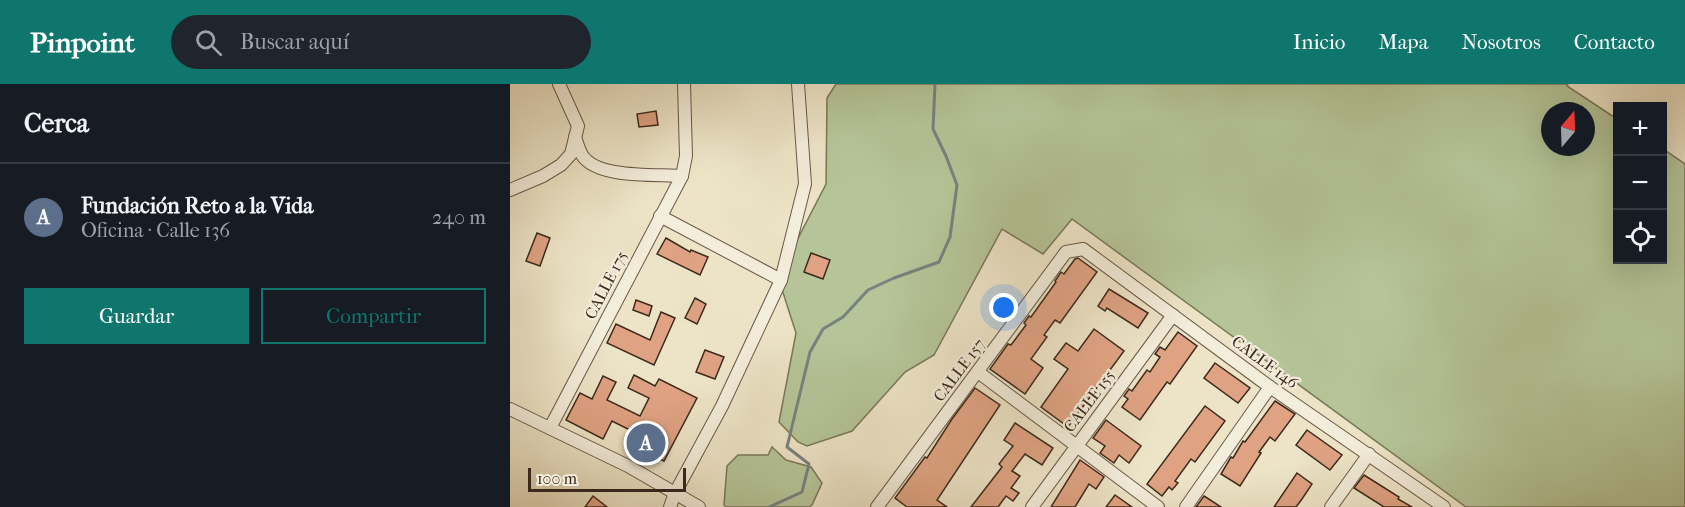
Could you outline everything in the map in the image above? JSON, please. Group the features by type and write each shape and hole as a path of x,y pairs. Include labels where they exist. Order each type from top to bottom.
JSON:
{"street":[{"path":"559,84 583,156 594,166 611,172 682,176"},
{"name":"CALLE 175","path":"550,428 682,176 686,156 684,84"},
{"path":"669,507 722,406 781,280 805,184 798,84"},
{"path":"510,190 543,176 561,165 572,154 576,131"},
{"path":"660,216 781,280"},
{"name":"CALLE 146","path":"1066,252 1083,249 1270,387 1444,507"},
{"name":"CALLE 157","path":"877,507 1066,252"},
{"name":"CALLE 155","path":"1032,507 1173,315"},
{"path":"978,372 1158,507"},
{"path":"1186,507 1270,387"},
{"path":"510,409 628,466 699,507"},
{"path":"1330,507 1369,454"}],"green space":[{"path":"836,84 1568,84 1567,86 1591,102 1541,102 1541,156 1595,156 1595,104 1613,116 1613,264 1667,264 1667,152 1685,164 1685,507 1466,507 1072,219 1043,254 1002,229 934,355 905,372 852,431 807,446 798,442 779,422 796,333 778,277 826,184 827,98"},
{"path":"772,447 786,460 811,467 822,483 812,505 809,507 726,507 724,505 727,466 738,455 768,455"}],"building":[{"path":"656,111 658,125 639,127 637,114"},
{"path":"537,233 550,238 540,266 526,261"},
{"path":"666,238 690,252 691,250 708,257 700,275 657,254"},
{"path":"811,253 830,260 823,279 804,272"},
{"path":"1078,258 1097,272 1060,323 1055,320 1044,335 1047,337 1031,359 1043,368 1025,394 990,369 1008,344 1011,345 1026,325 1024,323 1029,316 1031,317 1061,272 1064,274"},
{"path":"1109,289 1148,313 1138,328 1107,308 1105,311 1098,306"},
{"path":"695,298 706,304 697,324 685,318"},
{"path":"636,300 652,306 649,316 633,310"},
{"path":"661,312 675,318 654,365 607,343 616,324 650,340"},
{"path":"1094,329 1124,351 1068,427 1041,407 1068,369 1054,359 1066,343 1078,351"},
{"path":"1178,332 1197,346 1140,420 1122,407 1128,399 1124,396 1129,389 1132,391 1147,370 1150,372 1160,357 1155,354 1160,347 1165,350"},
{"path":"705,350 724,357 715,379 696,372"},
{"path":"1215,363 1250,388 1238,403 1204,378"},
{"path":"634,375 655,386 659,379 697,398 664,461 626,442 632,431 612,421 603,439 566,420 580,393 592,399 603,376 616,382 607,400 640,416 649,398 628,388"},
{"path":"975,388 1000,405 937,500 947,507 907,507 895,498 925,457 927,458"},
{"path":"1275,401 1295,414 1275,441 1270,437 1240,486 1221,474 1231,457 1233,458 1243,441 1245,442"},
{"path":"1205,406 1225,421 1195,462 1191,459 1175,481 1178,483 1172,490 1169,487 1162,496 1147,484"},
{"path":"1106,420 1141,446 1129,463 1119,455 1114,463 1100,453 1105,446 1093,438"},
{"path":"1015,423 1053,448 1042,465 1025,454 1012,471 1020,476 1011,488 1019,493 1013,501 1006,496 998,507 971,507 1002,467 999,464 1013,446 1004,440"},
{"path":"1307,430 1342,455 1330,470 1296,445"},
{"path":"1080,460 1104,477 1096,489 1089,484 1075,507 1051,507"},
{"path":"1297,473 1312,484 1302,499 1296,507 1274,507"},
{"path":"1364,475 1412,507 1384,507 1354,488"},
{"path":"1115,495 1132,507 1106,507"},
{"path":"593,496 607,507 585,507"},
{"path":"1204,496 1221,507 1196,507"}],"waterway":[{"path":"769,507 802,492 809,464 787,447 810,352 823,329 843,317 868,290 939,262 950,237 957,185 933,129 935,84"}],"place":[{"name":"Fundación Reto a la Vida","path":"646,443"}]}
